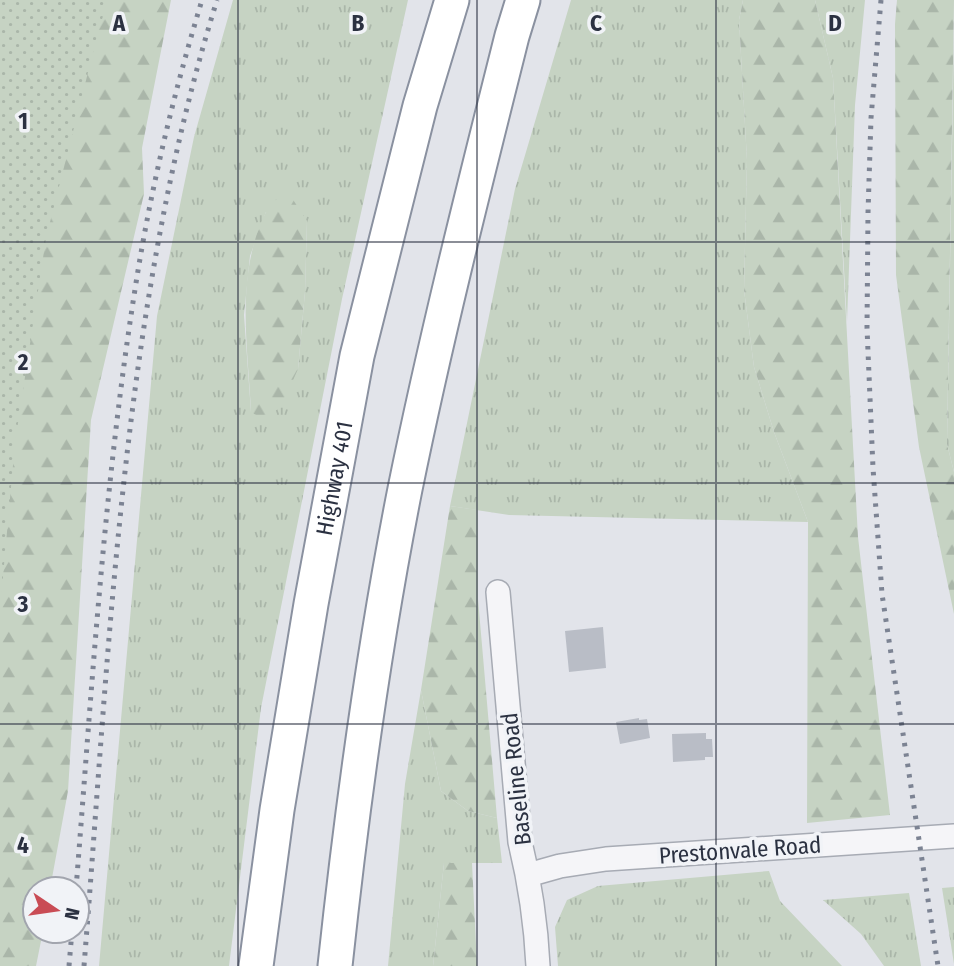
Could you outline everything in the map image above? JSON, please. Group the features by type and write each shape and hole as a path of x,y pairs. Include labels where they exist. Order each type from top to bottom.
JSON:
{"highway":[{"name":"Highway 401","path":"256,966 277,810 308,617 357,356 420,106 452,0"},
{"path":"335,966 369,698 405,492 454,262 523,0"}],"street":[{"name":"Baseline Road","path":"498,592 520,842 536,923 538,966"},
{"name":"Prestonvale Road","path":"528,875 560,866 606,859 954,836"}],"green space":[{"path":"0,0 171,0 142,148 144,194 91,420 68,791 53,875 21,875 21,945 40,945 36,966 0,966"},
{"path":"0,0 108,0 46,238 15,443 0,610"},
{"path":"233,0 408,0 342,299 261,708 229,966 99,966 157,316 194,137","holes":["266,212 307,221 305,292 298,369 251,412 244,315 250,256"]},
{"path":"571,0 743,0 739,20 747,160 744,290 754,367 774,432 808,522 509,515 450,506 515,189"},
{"path":"743,0 815,0 833,78 858,537 890,815 807,823 808,522 774,432 754,367 744,290 747,160 739,20"},
{"path":"815,0 865,0 855,105 847,322 833,78"},
{"path":"897,0 954,0 947,444 954,472 954,614 919,447 896,275"},
{"path":"954,29 954,472 947,444"},
{"path":"286,189 307,221 305,292 298,369 281,407 263,419 251,412 246,337 247,287 250,262 265,214"},
{"path":"450,506 478,510 478,599 497,818 468,811 441,791 421,690"},
{"path":"421,690 441,791 468,811 497,818 502,863 444,863 433,966 388,966 405,784"},
{"path":"444,863 472,863 477,966 433,966"},
{"path":"769,871 780,901 842,966 558,966 555,927 567,900 598,886"},
{"path":"954,887 954,964 942,888"},
{"path":"909,893 921,966 884,966 861,934 823,900"}],"building":[{"path":"603,627 606,668 569,672 565,631"},
{"path":"647,719 650,738 620,744 616,722"},
{"path":"706,733 706,739 712,739 713,757 673,762 672,734"}],"railway":[{"path":"77,875 100,586 125,358 156,176 202,0"},
{"path":"84,966 112,601 124,478 140,357 159,236 185,117 217,0"},
{"path":"881,0 871,118 868,213 867,328 873,468 882,594 938,966"},
{"path":"69,966 71,945"}]}
